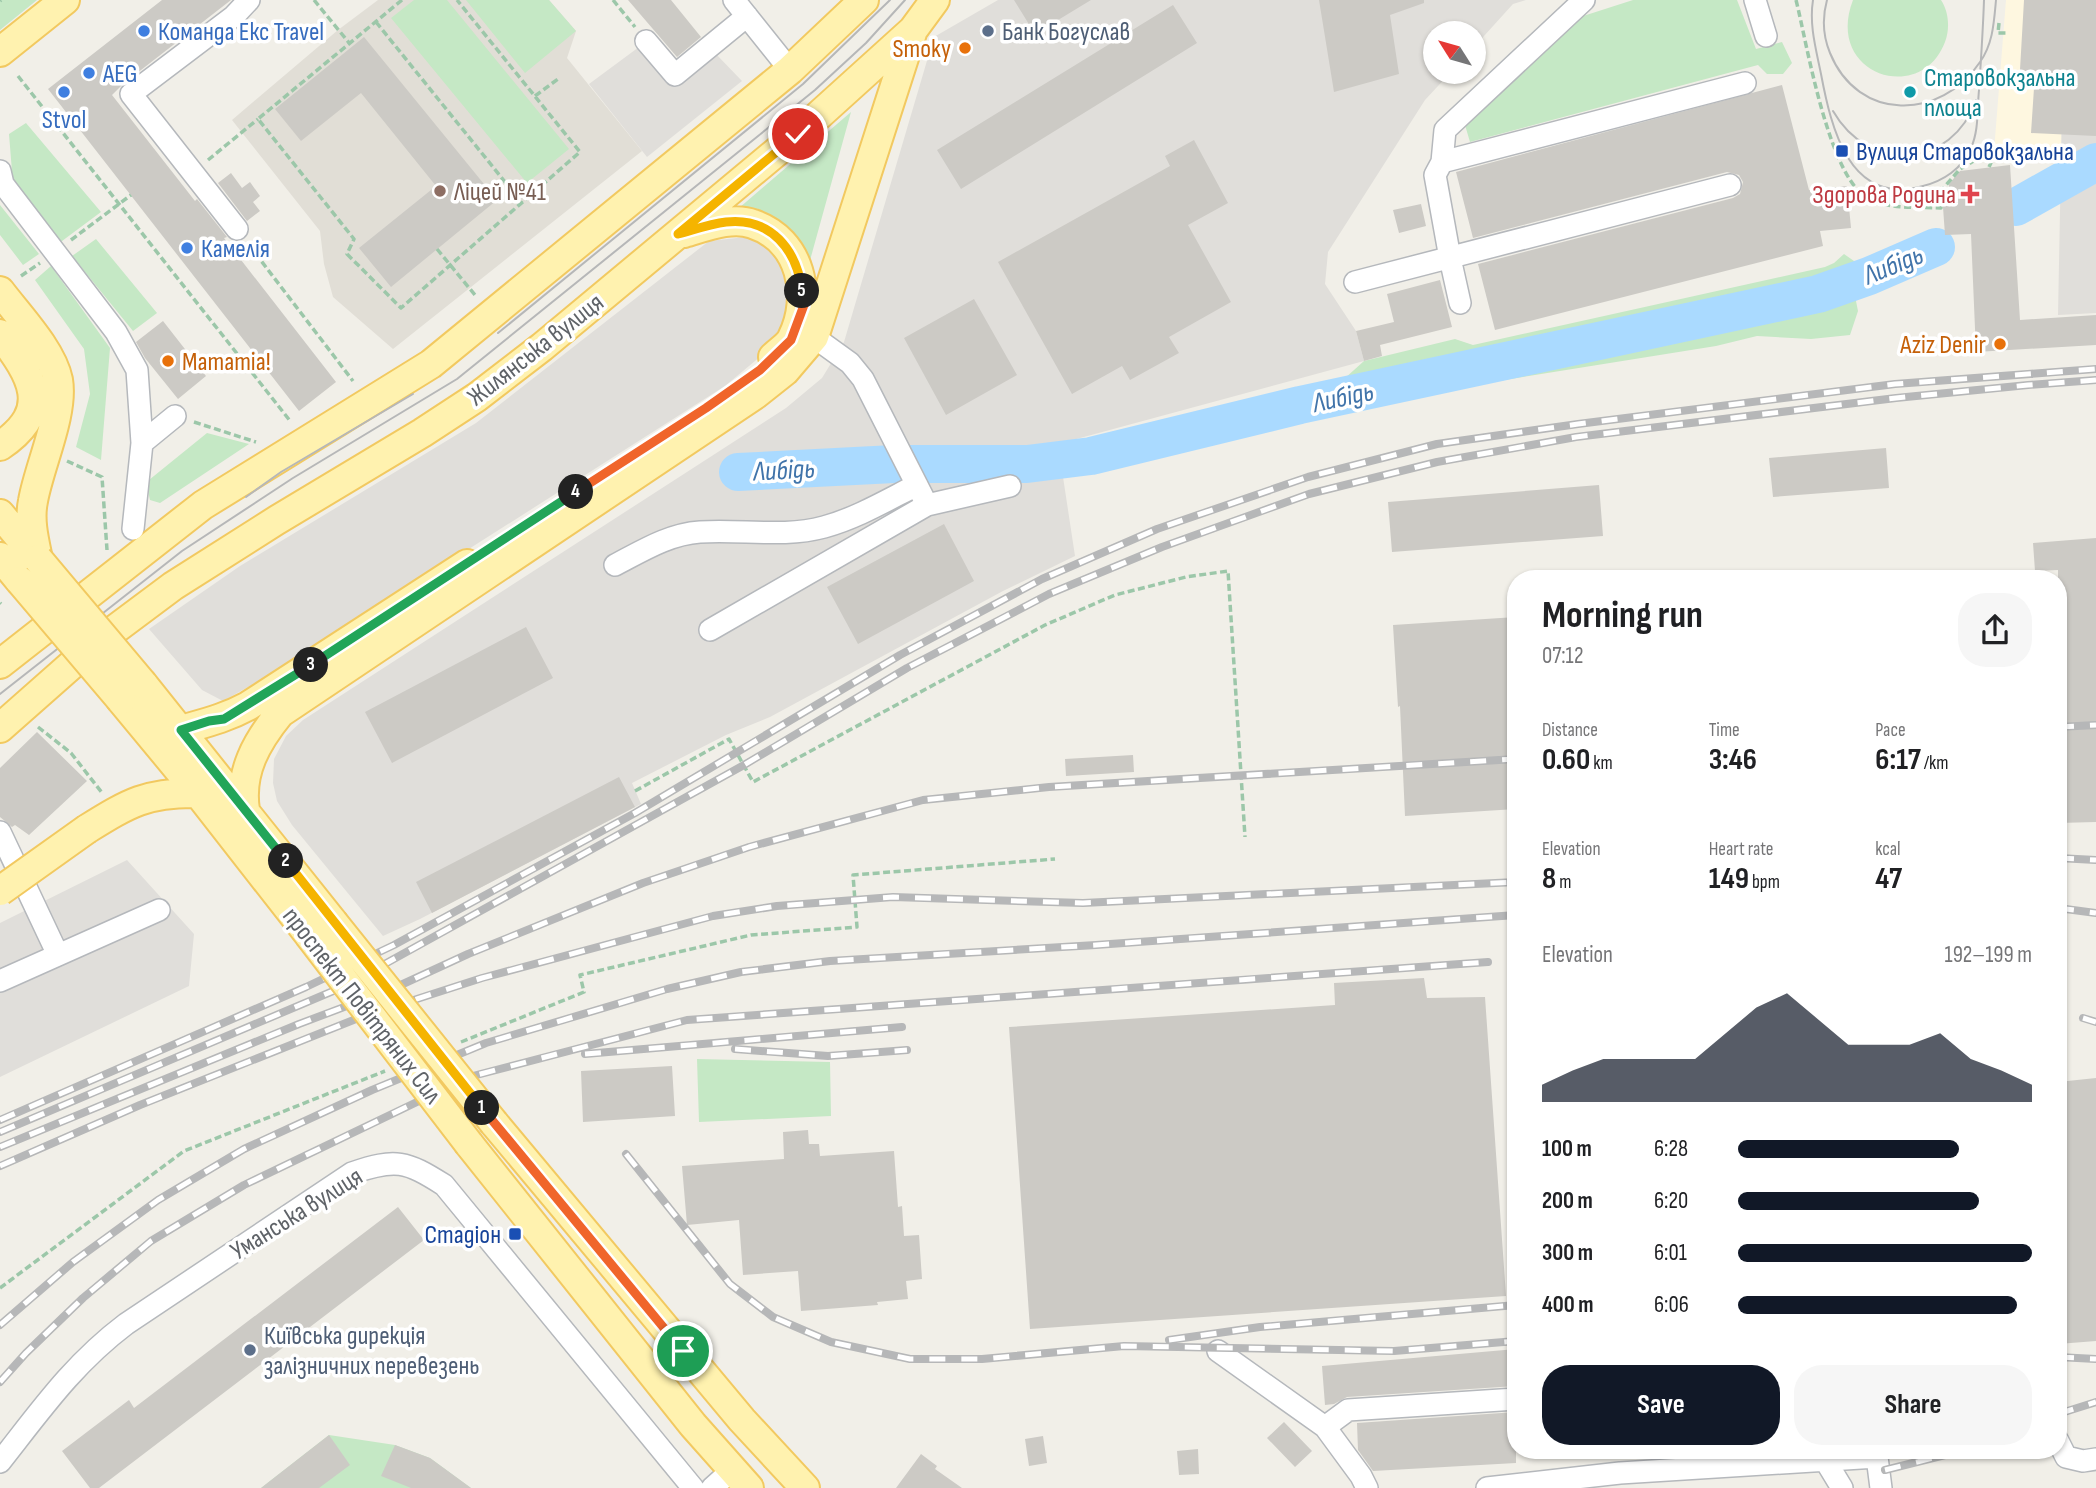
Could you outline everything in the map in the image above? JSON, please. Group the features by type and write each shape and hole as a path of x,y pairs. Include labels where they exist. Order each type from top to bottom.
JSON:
{"main road":[{"path":"0,51 65,0"},
{"name":"Жилянська вулиця","path":"0,664 203,505 432,364 789,70 864,0"},
{"name":"Жилянська вулиця","path":"0,728 94,645 173,586 477,397 542,347 798,134 913,30 935,0"},
{"path":"245,810 243,798 247,766 260,737 280,713 756,394 785,371 814,337 913,30"},
{"path":"181,730 224,719 248,706 706,408 760,370 791,340 804,305 799,271 787,248 774,235 752,223 728,222 678,234"},
{"path":"0,291 48,356 58,380 58,399 33,502 32,525 38,559"},
{"path":"0,334 29,376 34,395 29,417 16,436 0,446"},
{"name":"проспект Повітряних Сил","path":"0,514 38,559 132,692 198,793 494,1123 742,1420 805,1488"},
{"name":"проспект Повітряних Сил","path":"0,557 20,581 132,692 181,730 245,810 321,928 469,1144 693,1425 731,1482"},
{"path":"0,891 121,808 153,795 198,793"}],"street":[{"path":"237,229 131,94 234,16 249,0"},
{"path":"1460,303 1435,174 1442,162 1445,130 1584,0"},
{"path":"1755,0 1766,36"},
{"path":"646,41 675,75 741,8 789,70"},
{"path":"1442,162 1745,83"},
{"path":"0,171 4,184 117,332 137,370 142,443 133,529"},
{"path":"1355,282 1730,185"},
{"path":"814,337 850,363 863,379 927,505"},
{"path":"142,443 175,416"},
{"path":"615,565 667,538 699,532 771,534 822,528 857,516 914,479"},
{"path":"710,630 927,505 1010,486"},
{"path":"0,832 58,955"},
{"path":"0,981 159,909"},
{"name":"Уманська вулиця","path":"0,1462 67,1377 97,1346 126,1324 352,1173 377,1164 402,1163 426,1173 444,1185 693,1488"},
{"path":"1218,1351 1325,1427 1362,1476 1367,1488"},
{"path":"1325,1427 1348,1410 1507,1400"},
{"path":"2067,1457 2083,1461 2096,1459"},
{"path":"1487,1488 1620,1473 1842,1459"},
{"path":"1877,1459 1881,1488"},
{"path":"1825,1460 1842,1488"}],"path":[{"path":"314,0 350,44"},
{"path":"192,172 402,0"},
{"path":"258,119 354,239 347,254 401,308 580,152 457,0"},
{"path":"1796,0 1826,125 1840,166 1869,200 1899,206 1941,208"},
{"path":"376,22 522,203"},
{"path":"1999,23 1998,33 2006,33"},
{"path":"18,76 291,422"},
{"path":"535,96 558,79"},
{"path":"1859,191 1911,199 1940,192 1960,169 1999,146 1989,167"},
{"path":"1940,192 1941,208"},
{"path":"55,252 131,195"},
{"path":"1941,208 1943,203"},
{"path":"237,229 353,381"},
{"path":"437,249 475,295"},
{"path":"175,416 258,443"},
{"path":"64,460 102,477 107,552"},
{"path":"635,791 729,738 753,782 1045,625 1115,595 1186,577 1228,571 1245,837"},
{"path":"35,725 71,753 105,797"},
{"path":"460,1042 584,992 580,975 751,935 856,928 853,875 1055,859"},
{"path":"0,1288 184,1151 397,1067"}],"shaded area":[{"name":"Ліцей №41","path":"378,0 549,0 576,31 567,58 642,151 393,349 333,297 324,264 320,231 232,120 338,30"},
{"path":"998,0 1526,0 1513,4 1486,34 1486,21 1423,21 1423,84 1440,84 1425,100 1328,252 1325,284 1356,331 1364,361 1058,444 1075,556 1003,591 770,717 726,735 632,783 641,804 383,936 292,825 277,801 273,783 274,759 286,736 303,720 786,408 822,378 844,342 934,37"},
{"path":"2006,0 2096,0 2062,110 2061,157 1994,151"},
{"path":"639,47 676,85 715,53 742,81 647,157 589,84"},
{"path":"2062,109 2096,112 2096,313 2058,315"},
{"path":"746,237 770,248 791,272 796,312 779,341 725,386 282,668 223,701 202,690 149,629 240,566 476,423 709,241"},
{"path":"127,860 194,934 189,986 0,1077 0,923"}],"green space":[{"path":"0,0 37,0 0,30"},
{"path":"414,0 447,0 569,149 527,183 391,18"},
{"path":"466,0 549,0 576,31 525,73"},
{"path":"1633,0 1737,0 1756,49 1782,42 1792,63 1783,74 1767,74 1758,65 1470,142 1465,125 1577,18"},
{"path":"1853,0 1941,0 1946,10 1948,32 1933,62 1916,73 1898,77 1879,73 1863,63 1852,47 1848,26"},
{"path":"851,112 809,264 739,208"},
{"path":"26,123 101,212 58,244 13,184 9,134"},
{"path":"0,205 39,254 23,265 0,235"},
{"path":"96,239 157,313 133,331 72,256"},
{"path":"1844,254 1854,261 1853,286 1858,311 1850,335 1811,339 1757,336 1716,346 1461,387 1435,386 1396,397 1338,404 1334,388 1364,361 1455,339 1473,345 1825,267"},
{"path":"51,266 110,348 101,460 76,447 90,394 84,349 35,280"},
{"path":"207,433 249,444 160,503 150,500 147,487 149,480"},
{"path":"697,1059 830,1062 831,1116 699,1122"},
{"path":"329,1435 395,1445 430,1458 471,1488 261,1488"}],"building":[{"path":"162,0 231,0 112,95 195,201 197,199 227,237 224,238 336,382 299,411 48,89"},
{"path":"628,0 671,0 701,37 677,57"},
{"path":"1014,0 1091,0 1035,34"},
{"path":"1319,0 1424,0 1424,3 1390,15 1399,74 1334,92"},
{"path":"2024,0 2096,0 2096,136 2031,133 2034,88 2019,87"},
{"path":"1173,5 1197,43 961,189 937,150"},
{"path":"364,37 497,200 391,287 359,248 436,186 361,93 301,141 275,109"},
{"path":"1782,85 1809,190 1847,186 1851,228 1820,231 1823,246 1495,330 1478,264 1733,198 1740,194 1743,182 1739,175 1727,172 1473,238 1456,172"},
{"path":"1194,140 1228,203 1188,225 1231,302 1169,337 1179,353 1130,380 1122,366 1072,394 998,262 1170,166 1165,156"},
{"path":"2010,165 2020,320 2096,315 2096,345 1976,352 1971,234 1945,235 1942,193 1949,192 1949,184 1960,171"},
{"path":"231,173 242,188 250,182 260,196 253,202 260,211 247,221 218,183"},
{"path":"1421,204 1426,226 1399,233 1393,210"},
{"path":"1440,280 1452,327 1380,345 1382,356 1364,361 1356,331 1394,322 1387,294"},
{"path":"974,299 1017,375 946,415 904,338"},
{"path":"163,321 206,376 178,399 145,358 136,342"},
{"path":"1886,448 1889,488 1773,497 1769,458"},
{"path":"1599,485 1603,536 1392,552 1388,502"},
{"path":"944,524 974,581 858,644 827,587"},
{"path":"2096,538 2096,822 2067,823 2067,570 2035,570 2033,543"},
{"path":"1507,618 1507,810 1405,816 1393,625"},
{"path":"526,627 553,678 392,763 365,712"},
{"path":"37,732 87,781 29,835 15,825 12,827 0,817 0,768"},
{"path":"1133,755 1134,772 1066,776 1065,759"},
{"path":"619,777 635,807 432,913 416,882"},
{"path":"1424,978 1427,998 1485,997 1506,1296 1030,1329 1009,1027 1335,1005 1334,983"},
{"path":"672,1066 675,1116 583,1122 581,1071"},
{"path":"2096,1078 2096,1341 2067,1343 2067,1081"},
{"path":"808,1130 809,1144 819,1144 820,1156 894,1151 898,1207 902,1206 904,1236 919,1235 922,1279 906,1281 908,1299 877,1302 878,1305 801,1311 798,1271 743,1275 739,1220 687,1225 682,1166 784,1159 783,1132"},
{"path":"398,1207 424,1240 99,1488 90,1488 62,1451 129,1400 134,1408"},
{"path":"1507,1350 1507,1387 1347,1397 1334,1404 1325,1405 1322,1366"},
{"path":"1507,1413 1507,1459 1516,1459 1516,1463 1373,1471 1358,1450 1357,1423"},
{"path":"1284,1422 1312,1451 1295,1467 1267,1438"},
{"path":"329,1435 350,1465 319,1488 261,1488"},
{"path":"1043,1436 1047,1463 1029,1466 1025,1439"},
{"path":"395,1445 430,1458 471,1488 411,1488 381,1476"},
{"path":"1198,1449 1199,1474 1179,1475 1177,1451"},
{"path":"921,1454 937,1466 935,1469 962,1488 896,1488"}],"waterway":[{"name":"Либідь","path":"2016,207 2096,162"},
{"name":"Либідь","path":"738,472 894,464 1027,464 1091,456 1300,405 1818,294 1869,276 1936,247"}],"tram line":[{"path":"498,333 803,84 890,0"},
{"path":"0,694 182,551 293,478 457,379 815,90 866,43 905,0"},
{"path":"1813,0 1815,46 1825,95 1838,138 1848,158 1861,174 1877,185 1898,189 1938,181 1957,168 1971,148 1977,120 1984,0"},
{"path":"1827,0 1824,20 1826,40 1843,76 1860,92 1879,102 1901,105 1923,103 1944,95 1964,81 1988,48 1996,0"},
{"path":"1833,111 1848,131 1867,146 1888,153 1909,155 1930,150 1949,140 1964,123 1976,100"},
{"path":"246,497 281,472 413,394"}],"railway":[{"path":"0,1120 306,987 394,945 635,813 900,655 1042,579 1157,529 1308,477 1437,444 1895,384 2096,369"},
{"path":"0,1132 345,986 744,765 907,668 1049,594 1162,547 1309,494 1437,462 1576,437 1896,398 2096,380"},
{"path":"2067,727 2096,725"},
{"path":"0,1147 299,1024 392,989 468,954 643,883 749,847 923,800 1049,787 1507,760"},
{"path":"2067,858 2096,860"},
{"path":"0,1166 140,1105 361,1017 482,978 713,916 777,906 893,897 1083,903 1507,882"},
{"path":"2067,909 2096,913"},
{"path":"0,1325 73,1262 158,1200 244,1149 372,1090 486,1043 667,989 741,972 830,961 1507,916"},
{"path":"0,1382 83,1298 151,1241 244,1185 469,1077 687,1020 1488,962"},
{"path":"2083,1018 2096,1022"},
{"path":"585,1054 902,1027"},
{"path":"735,1049 828,1056 907,1050"},
{"path":"626,1154 730,1284 773,1317 831,1342 910,1359 982,1359 1124,1346 1394,1351 1507,1342"},
{"path":"1169,1340 1260,1327 1507,1306"},
{"path":"2067,1357 2096,1359"},
{"path":"2067,1411 2096,1402"},
{"path":"1885,1470 1929,1459"}],"place":[{"name":"Команда Екс Travel","path":"144,31"},
{"name":"Банк Богуслав","path":"988,31"},
{"name":"Smoky","path":"965,48"},
{"name":"AEG","path":"89,73"},
{"name":"Stvol","path":"64,92"},
{"name":"Старовокзальна площа","path":"1910,92"},
{"name":"Вулиця Старовокзальна","path":"1842,151"},
{"name":"Ліцей №41","path":"440,191"},
{"name":"Здорова Родина","path":"1970,194"},
{"name":"Камелія","path":"187,248"},
{"name":"Aziz Denir","path":"2000,344"},
{"name":"Mamamia!","path":"168,361"},
{"name":"Стадіон","path":"515,1234"},
{"name":"Київська дирекція залізничних перевезень","path":"250,1350"}],"route":[{"path":"683,1351 494,1123 181,730 224,719 248,706 706,408 760,370 791,340 804,305 799,271 787,248 774,235 752,223 728,222 678,234 798,134"}]}
